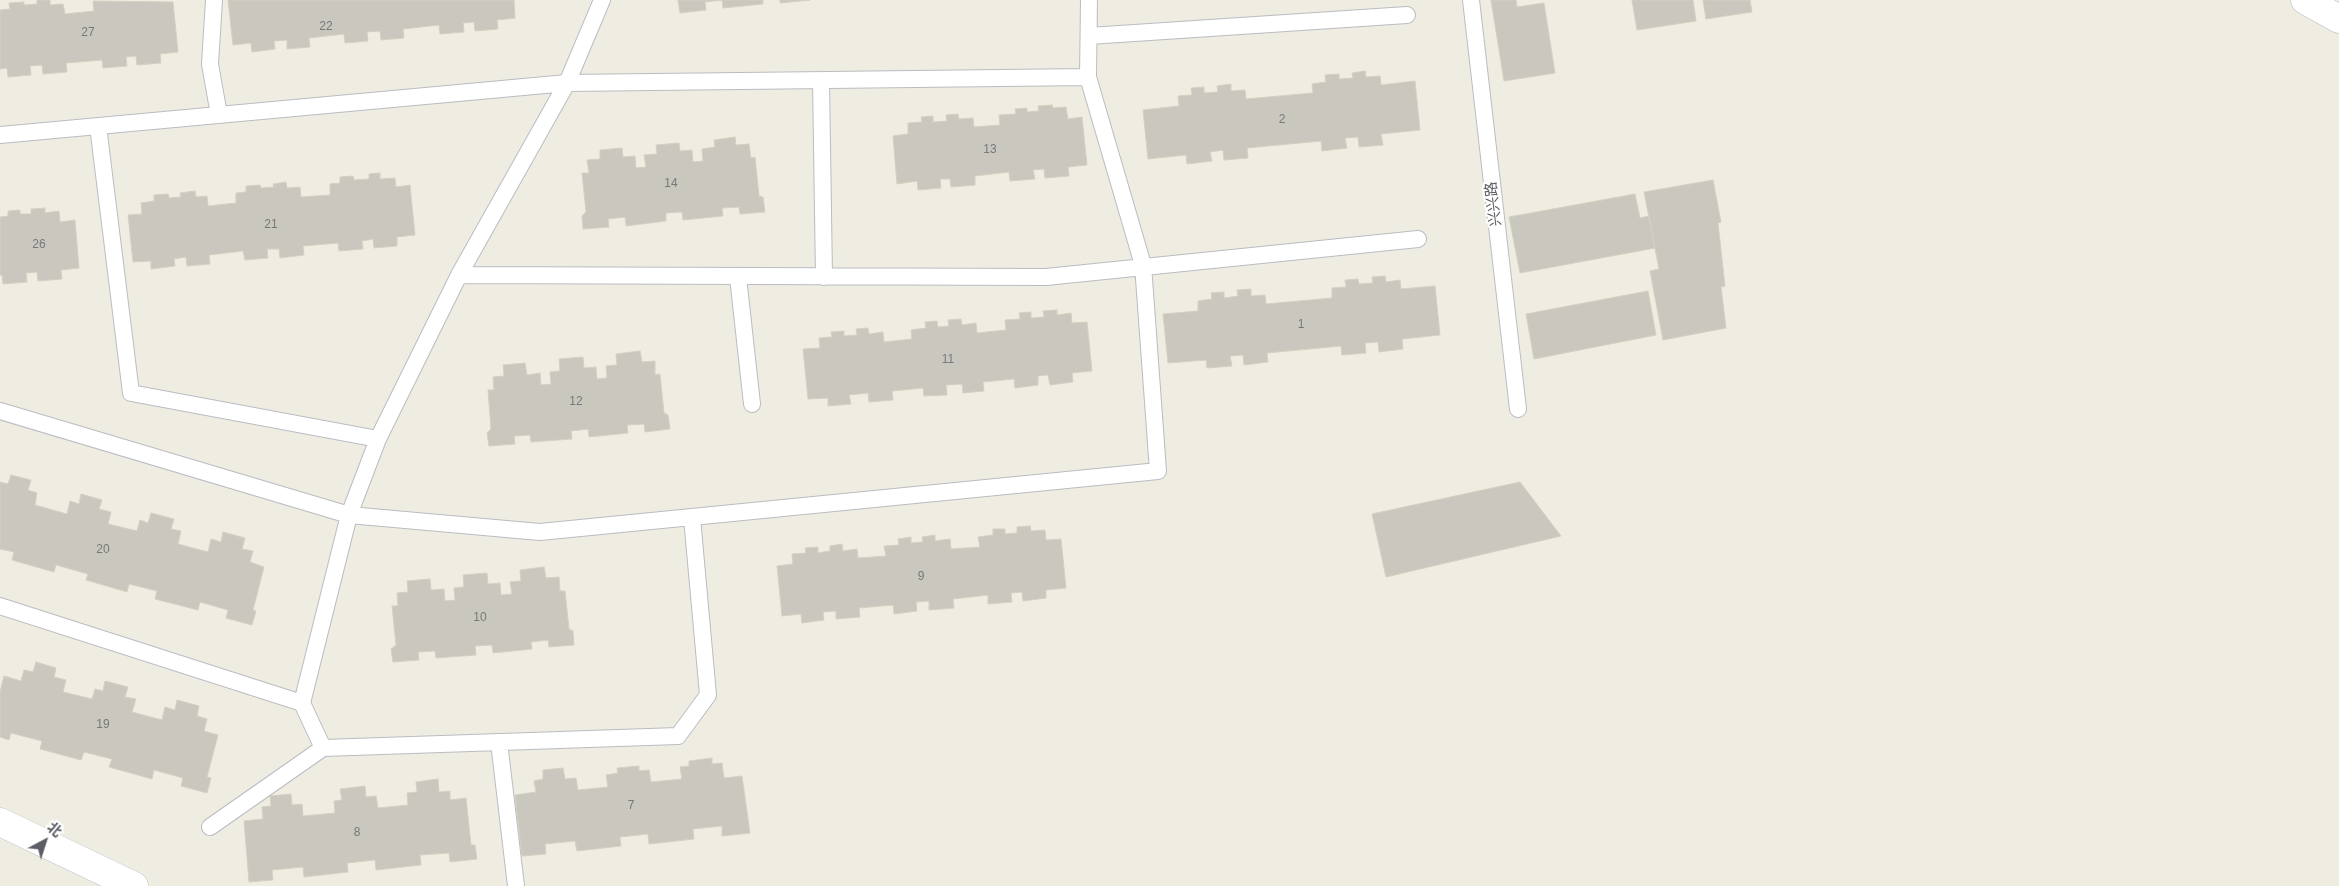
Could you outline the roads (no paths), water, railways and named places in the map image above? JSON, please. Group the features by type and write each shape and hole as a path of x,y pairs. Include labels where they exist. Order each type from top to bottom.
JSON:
{"main road":[{"path":"2305,0 2339,19"},
{"path":"0,822 134,886"}],"lane":[{"path":"214,0 210,64 219,115"},
{"path":"323,748 302,703 349,515 378,439 459,275 567,83 602,0"},
{"path":"0,411 349,515 540,532 1158,471 1143,265 1088,77 1090,0"},
{"name":"兴兴路","path":"1471,0 1518,409"},
{"path":"1089,36 1407,15"},
{"path":"0,136 567,83 1088,77"},
{"path":"821,80 824,277"},
{"path":"98,126 131,393 378,439"},
{"path":"459,275 1046,277 1143,265 1418,239"},
{"path":"738,277 752,404"},
{"path":"210,827 323,748 678,736 708,695 692,518"},
{"path":"0,606 302,703"},
{"path":"499,742 516,886"}]}
